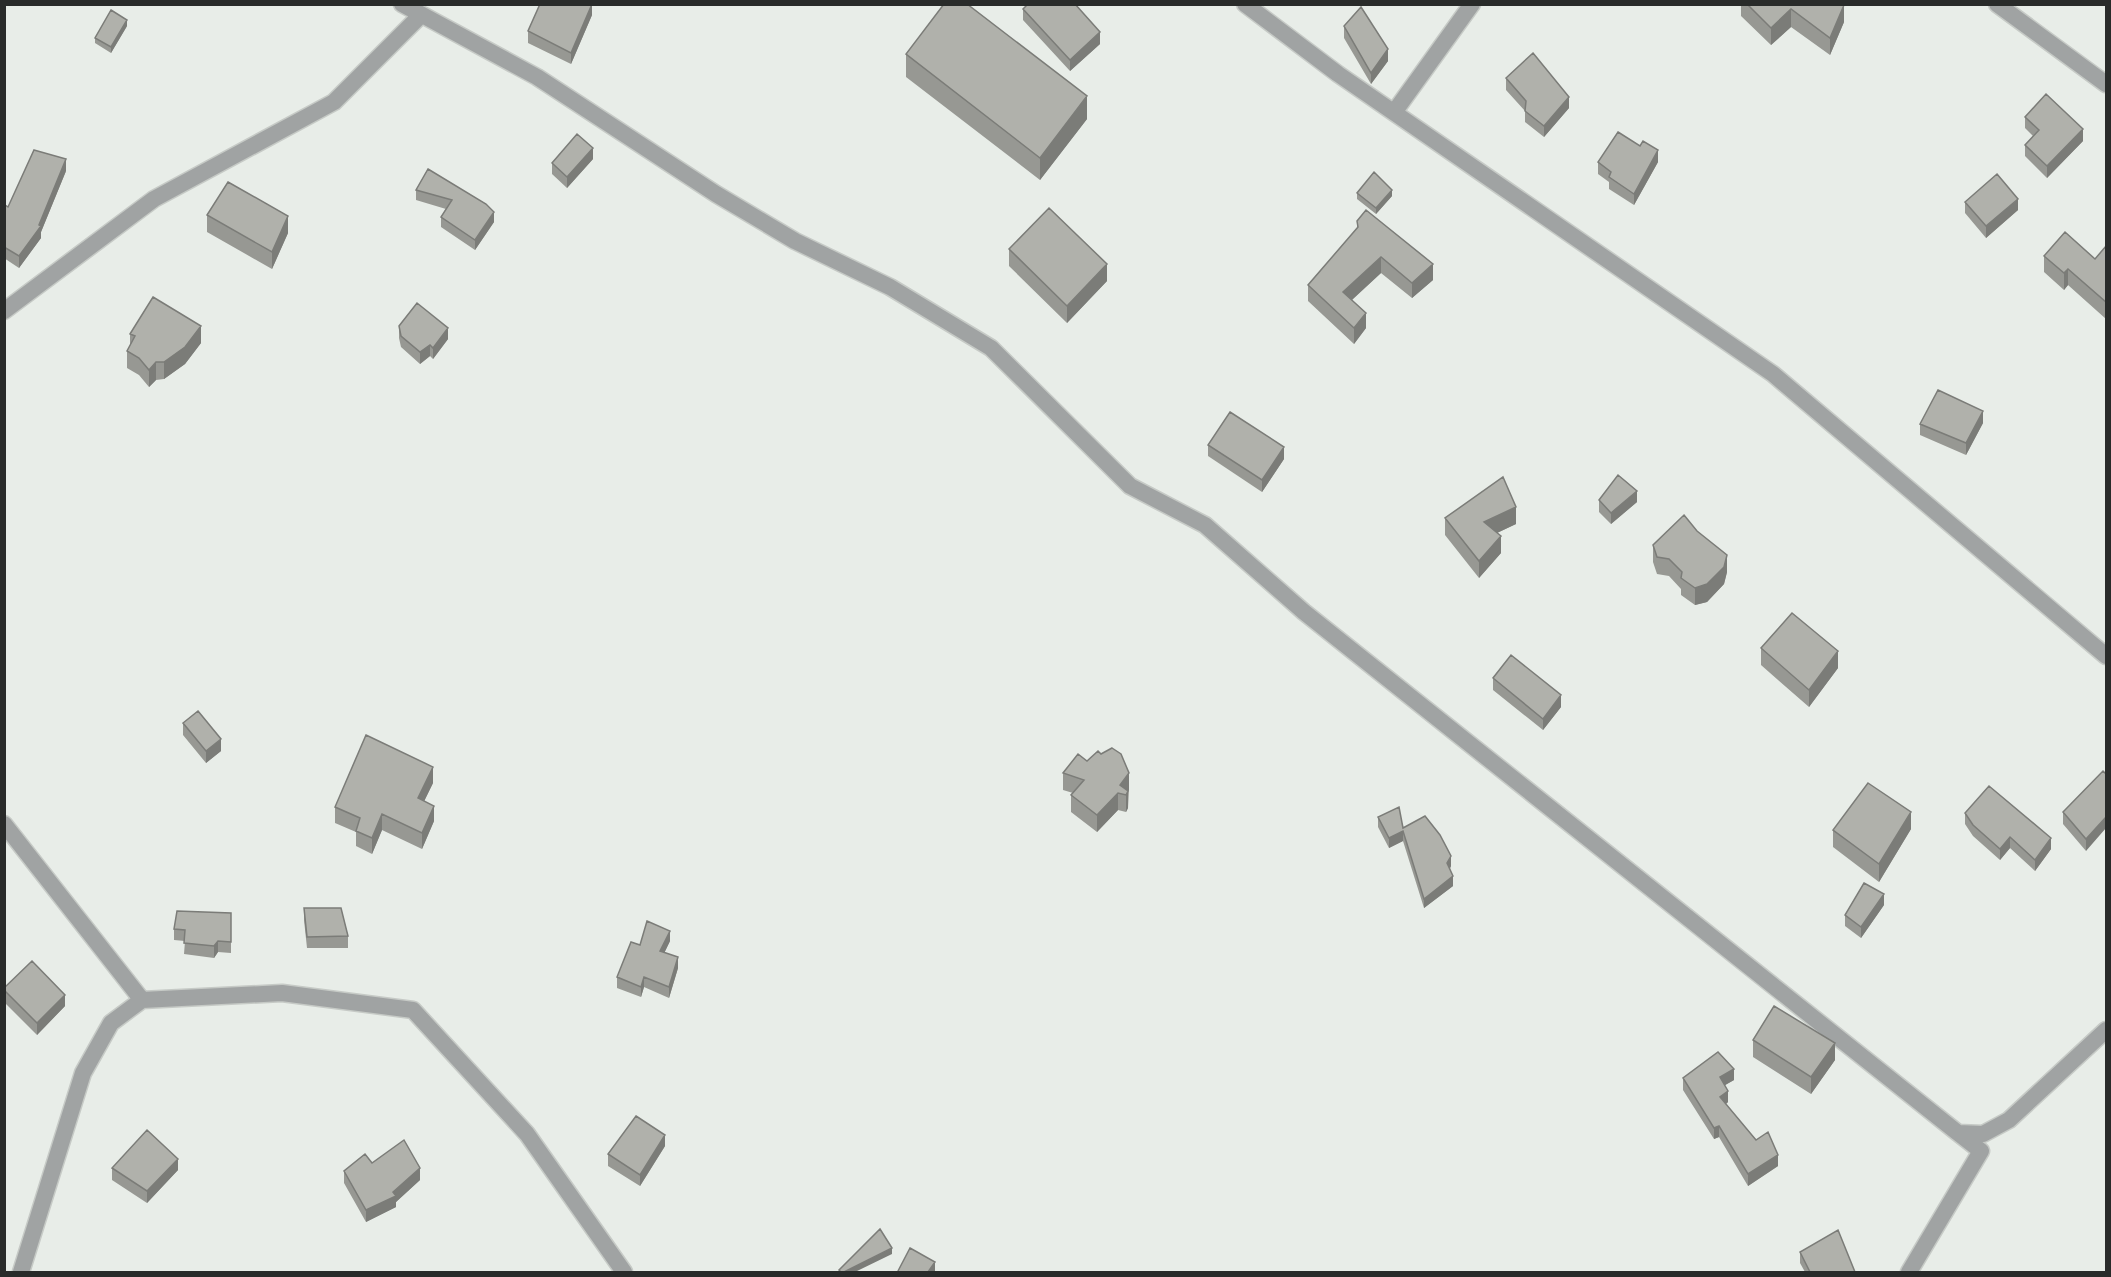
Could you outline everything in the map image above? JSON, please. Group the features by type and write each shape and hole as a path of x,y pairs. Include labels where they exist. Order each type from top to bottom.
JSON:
{"street":[{"path":"402,4 537,77 716,194 795,241 890,287 991,348 1130,486 1205,525 1304,612 1981,1151 1909,1272"},
{"path":"1245,4 1338,74 1395,111 1773,374 2106,657"},
{"path":"1395,111 1472,4"},
{"path":"1997,4 2106,84"},
{"path":"4,310 154,199 334,102 421,15"},
{"path":"4,824 142,1000"},
{"path":"21,1272 83,1073 111,1023 142,1000 282,993 413,1010 527,1134 624,1272"},
{"path":"1958,1133 1983,1134 2009,1120 2106,1030"}],"building":[{"path":"540,4 592,4 571,53 528,31"},
{"path":"944,4 967,4 1087,96 1040,158 906,54"},
{"path":"1028,4 1075,4 1100,32 1070,60 1023,9"},
{"path":"1747,4 1844,5 1830,38 1791,9 1771,28"},
{"path":"1361,7 1388,49 1371,73 1344,26"},
{"path":"111,10 127,20 111,47 95,38"},
{"path":"1533,53 1569,97 1544,126 1525,111 1526,101 1506,78"},
{"path":"2046,94 2083,129 2047,166 2025,145 2039,130 2025,117"},
{"path":"1618,132 1640,146 1643,141 1658,150 1634,194 1609,177 1611,172 1598,162"},
{"path":"577,134 593,148 567,177 552,163"},
{"path":"34,150 66,159 39,225 41,226 19,256 4,247 4,206 8,207"},
{"path":"428,169 486,204 494,212 475,240 441,217 452,200 416,190"},
{"path":"1374,172 1392,190 1376,208 1357,193"},
{"path":"1997,174 2018,199 1986,226 1965,202"},
{"path":"228,182 288,216 272,252 207,215"},
{"path":"1049,208 1107,264 1067,306 1009,249"},
{"path":"1366,210 1433,264 1412,283 1381,257 1343,292 1366,313 1354,328 1308,285 1358,227 1357,221"},
{"path":"2065,232 2095,259 2106,246 2106,302 2068,269 2064,273 2044,256"},
{"path":"153,297 201,326 185,347 164,362 156,362 149,370 139,358 127,351 135,336 130,334"},
{"path":"417,303 448,328 433,348 430,345 420,352 401,336 399,326"},
{"path":"1938,390 1983,411 1966,443 1920,424"},
{"path":"1230,412 1284,447 1262,480 1208,445"},
{"path":"1618,475 1637,491 1611,513 1599,500"},
{"path":"1503,477 1516,507 1484,522 1501,536 1479,561 1445,518"},
{"path":"1684,515 1697,531 1727,555 1724,567 1707,584 1695,588 1681,578 1682,572 1669,559 1657,557 1653,545"},
{"path":"1792,613 1838,651 1809,690 1761,648"},
{"path":"1511,655 1561,695 1543,719 1493,678"},
{"path":"198,711 221,739 206,751 183,723"},
{"path":"366,735 433,767 418,798 434,806 422,833 382,814 372,838 356,831 360,818 335,807"},
{"path":"1112,748 1121,754 1129,773 1120,785 1128,791 1126,795 1118,793 1097,815 1071,795 1084,780 1063,773 1078,754 1087,761 1098,751 1101,754"},
{"path":"2103,771 2106,774 2106,817 2086,839 2063,812"},
{"path":"1868,783 1911,812 1879,864 1833,830"},
{"path":"1989,786 2051,838 2035,860 2010,837 2000,849 1973,825 1965,813"},
{"path":"1399,807 1403,828 1425,816 1440,835 1451,856 1447,863 1453,876 1424,899 1403,831 1389,838 1378,817"},
{"path":"1864,883 1884,894 1861,927 1845,915"},
{"path":"304,908 341,908 348,936 307,937"},
{"path":"177,911 231,913 231,942 218,941 214,946 184,943 185,930 174,929"},
{"path":"647,921 670,931 660,951 678,957 669,987 644,977 641,987 617,977 631,942 640,945"},
{"path":"32,961 65,995 37,1023 4,990"},
{"path":"1774,1006 1835,1043 1811,1077 1753,1040"},
{"path":"1718,1052 1734,1069 1720,1077 1728,1091 1720,1097 1756,1140 1768,1132 1778,1155 1748,1174 1719,1126 1714,1128 1683,1078"},
{"path":"636,1116 665,1135 640,1175 608,1154"},
{"path":"147,1130 178,1159 147,1191 112,1168"},
{"path":"404,1140 420,1168 393,1192 396,1196 366,1210 344,1171 365,1154 372,1163"},
{"path":"880,1229 892,1248 841,1272 839,1270"},
{"path":"1838,1230 1855,1272 1810,1272 1800,1252"},
{"path":"910,1248 935,1262 928,1272 898,1271"}]}
